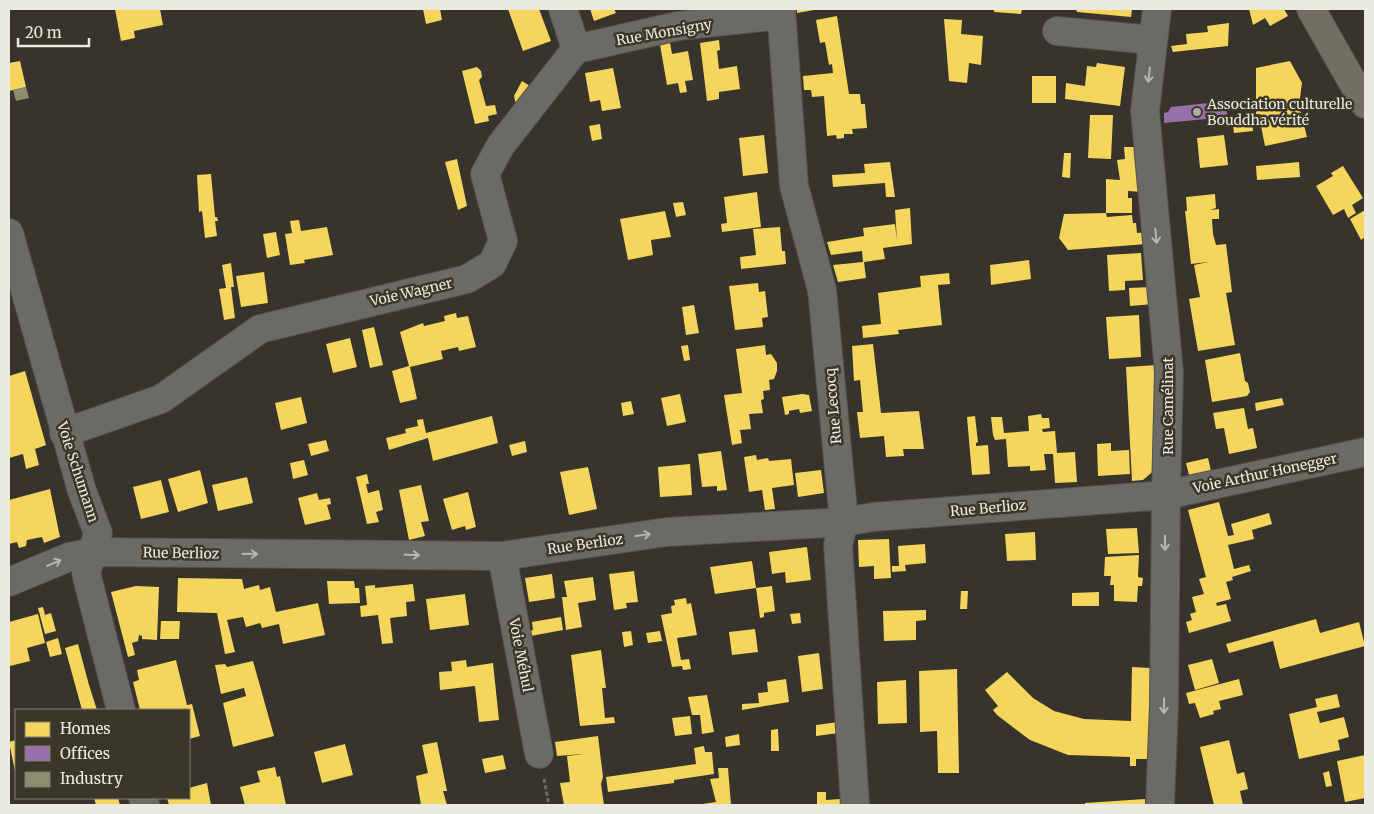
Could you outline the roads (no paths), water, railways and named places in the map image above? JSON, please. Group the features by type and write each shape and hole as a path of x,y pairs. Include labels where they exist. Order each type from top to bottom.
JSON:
{"main road":[{"path":"1311,9 1365,102"}],"street":[{"path":"563,9 576,49"},
{"name":"Rue Camélinat","path":"1157,9 1145,112 1145,132 1168,348 1164,706 1160,805"},
{"name":"Rue Monsigny","path":"576,49 678,26 781,12"},
{"name":"Rue Lecocq","path":"781,12 794,186 822,290 844,522 838,545 855,805"},
{"path":"1057,31 1153,40"},
{"name":"Voie Wagner","path":"64,433 161,399 260,329 467,279 492,264 503,240 485,174 501,145 576,49"},
{"name":"Voie Schumann","path":"9,234 64,433 82,491 98,533 94,552 86,573 121,709"},
{"name":"Voie Arthur Honegger","path":"1166,495 1365,452"},
{"name":"Rue Berlioz","path":"9,582 69,557 94,552 502,556 667,532 844,522 883,516 1166,495"},
{"name":"Voie Méhul","path":"502,556 540,754"}],"place":[{"name":"Association culturelle Bouddha vérité","path":"1197,112"}]}
